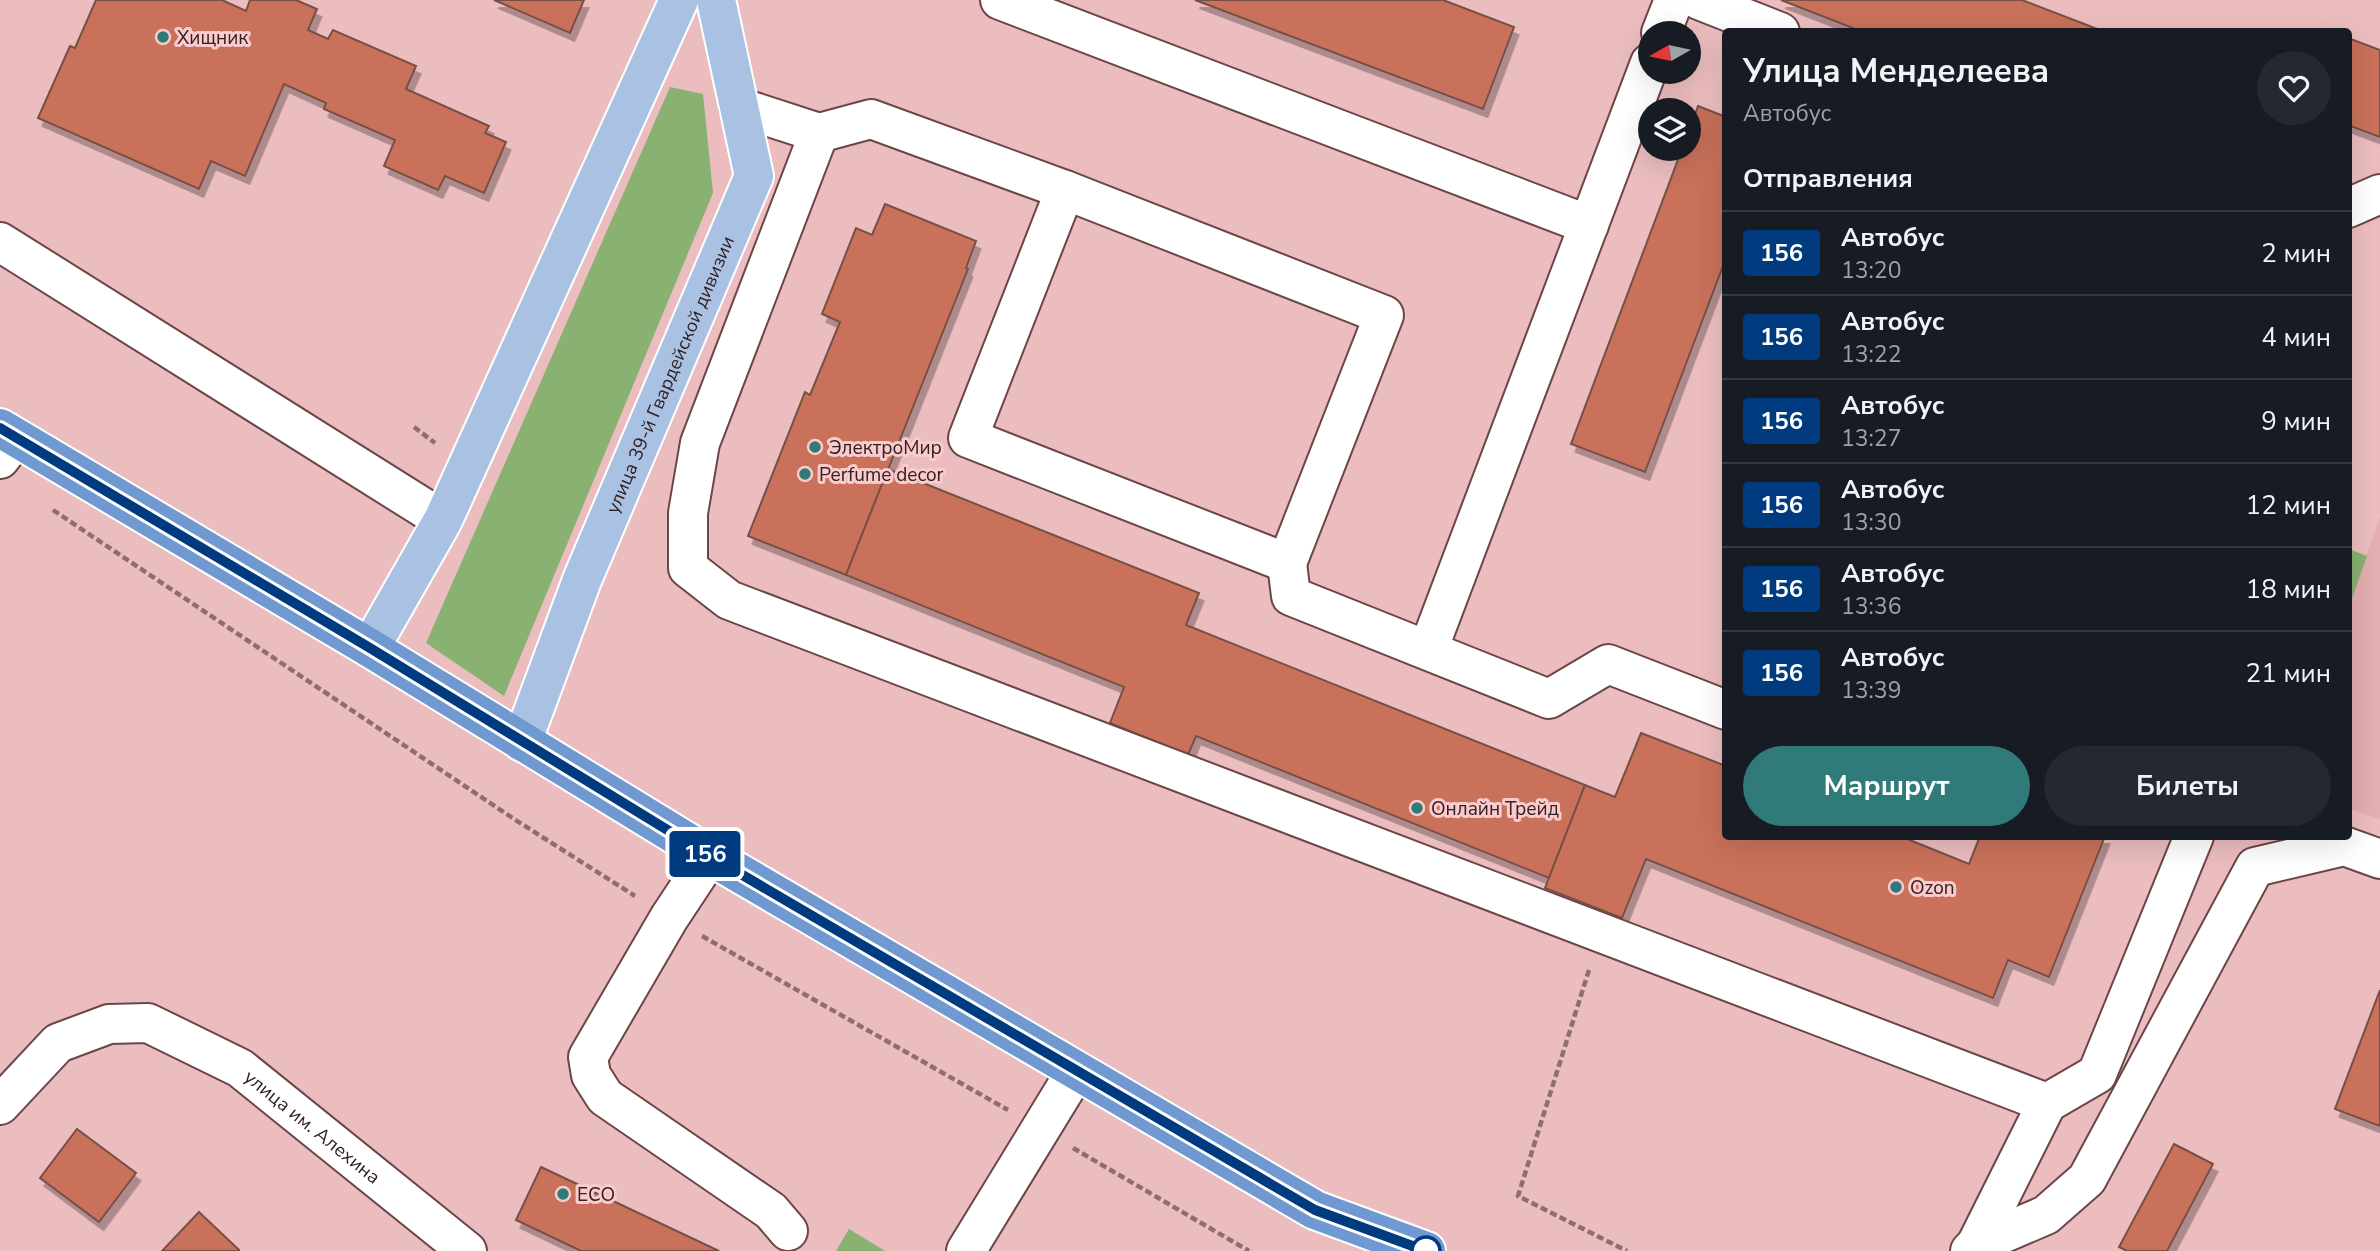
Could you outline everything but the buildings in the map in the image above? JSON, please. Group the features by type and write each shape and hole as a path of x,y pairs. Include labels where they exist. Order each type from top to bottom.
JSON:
{"highway":[{"path":"5,442 370,648 710,856 1315,1210 1426,1251"},
{"path":"1315,1210 1350,1251"}],"main road":[{"path":"370,648 443,520 679,0"},
{"name":"улица 39-й Гвардейской дивизии","path":"522,742 582,580 754,176 716,0"}],"street":[{"path":"1000,0 1589,225"},
{"path":"1666,21 1674,0"},
{"path":"1699,0 1770,28"},
{"path":"1427,650 1642,84"},
{"path":"739,107 819,134 871,119 1065,190 1384,315 1287,563 1291,596 1549,699 1608,664 1722,708"},
{"path":"819,134 700,443 688,513 688,568 729,600 2048,1102"},
{"path":"1065,190 968,438 1287,563"},
{"path":"2352,206 2380,194"},
{"path":"0,242 443,520"},
{"path":"1980,1249 2048,1102 2097,1074 2192,840"},
{"path":"1980,1249 2046,1215 2087,1179 2255,867 2344,846 2380,859"},
{"path":"710,856 669,918 588,1057 592,1075 605,1097 771,1211 788,1231"},
{"name":"улица им. Алехина","path":"0,1105 58,1043 108,1024 148,1023 240,1068 467,1251"},
{"path":"966,1251 1076,1070"}],"path":[{"path":"46,505 514,819 669,918 922,1059 1249,1251"},
{"path":"1601,933 1517,1196 1627,1251"}],"shaded area":[{"path":"2380,517 2380,819 2352,810 2352,596"}],"green space":[{"path":"670,87 703,94 713,193 504,696 426,643"},
{"path":"2352,550 2367,556 2352,598"},
{"path":"849,1229 885,1251 836,1251"}],"bus line":[{"name":"156","path":"0,428 370,648 710,856 1315,1210 1426,1251"}],"place":[{"name":"Хищник","path":"163,37"},
{"name":"ЭлектроМир","path":"815,447"},
{"name":"Perfume decor","path":"805,474"},
{"name":"Онлайн Трейд","path":"1417,808"},
{"name":"Ozon","path":"1896,887"},
{"name":"ECO","path":"563,1194"}]}
